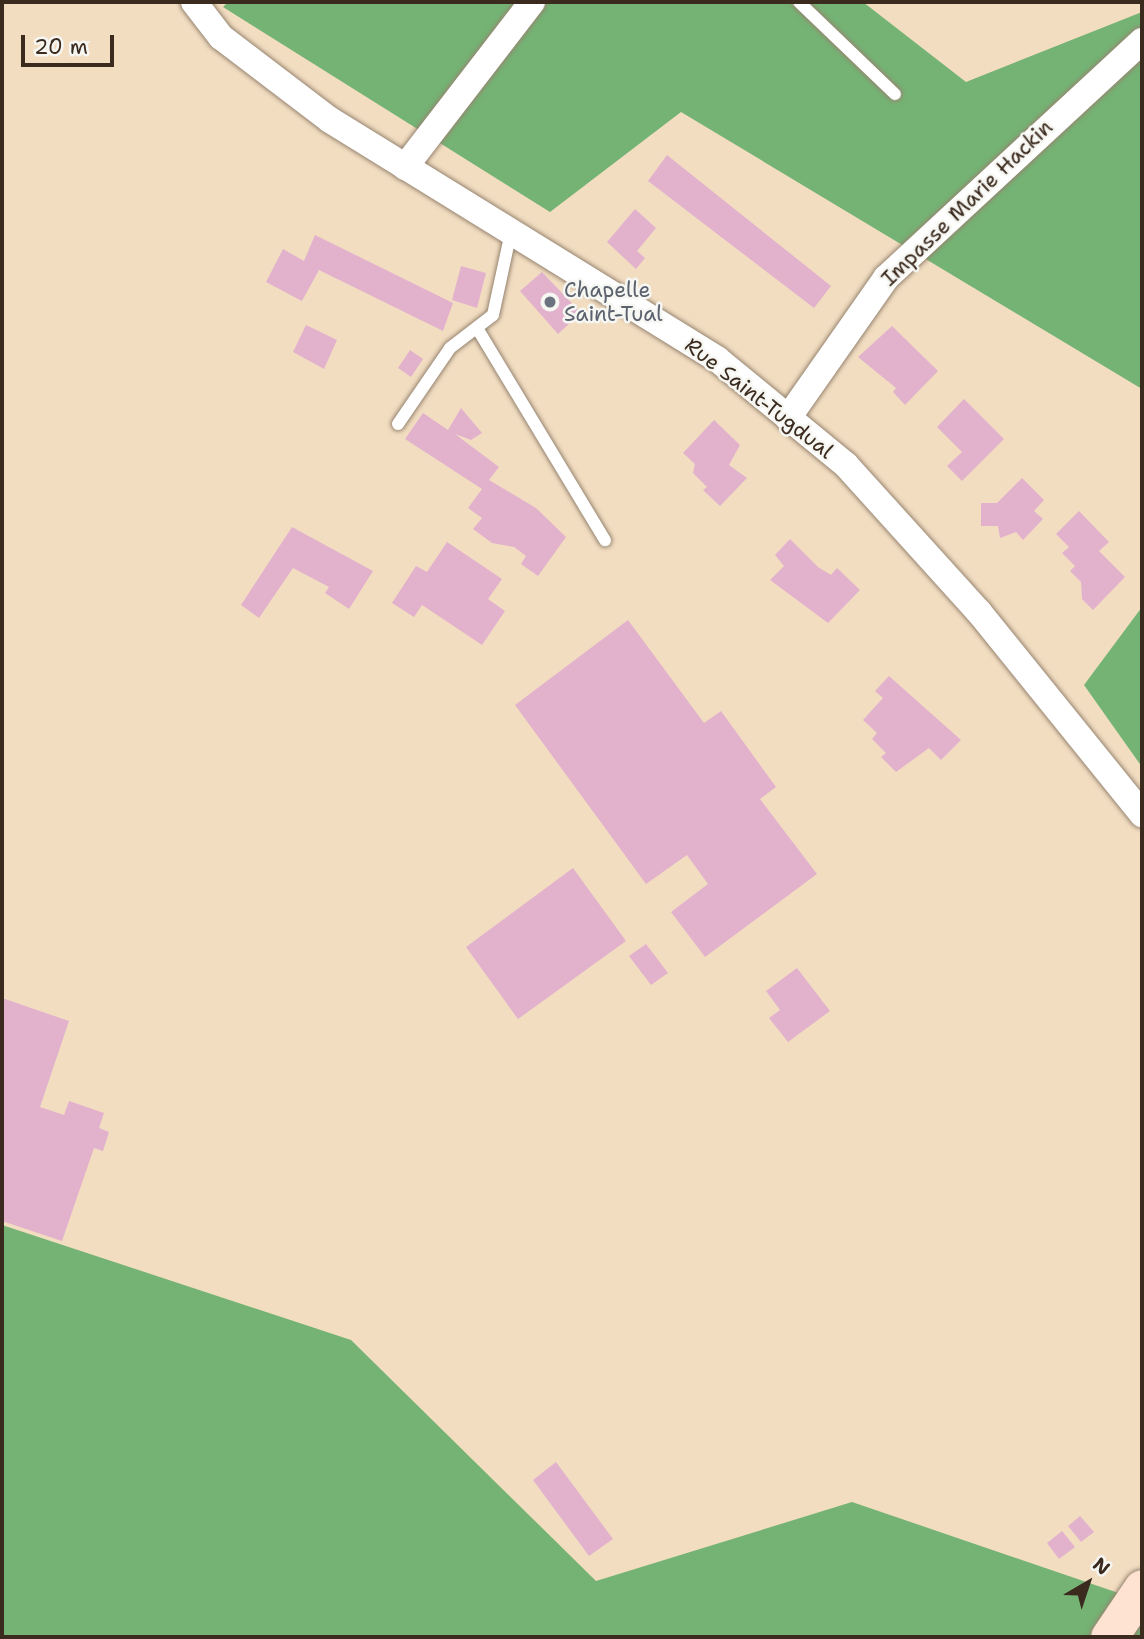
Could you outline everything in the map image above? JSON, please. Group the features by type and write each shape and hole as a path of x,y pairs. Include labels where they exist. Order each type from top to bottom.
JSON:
{"street":[{"name":"Rue Saint-Tugdual","path":"194,2 221,37 330,121 717,359 846,465 970,602 1142,814"},
{"path":"405,167 532,2"},
{"name":"Impasse Marie Hackin","path":"788,418 886,278 1142,41"},
{"path":"1109,1637 1142,1588"}],"lane":[{"path":"799,2 895,94"},
{"path":"398,424 450,348 493,315 511,232"},
{"path":"477,328 605,540"}],"green space":[{"path":"228,2 863,2 966,82 1142,12 1142,389 681,112 550,212 223,7"},
{"path":"1142,607 1142,767 1084,685"},
{"path":"2,1225 351,1340 596,1581 852,1502 1142,1601 1142,1637 2,1637"}],"building":[{"path":"667,155 831,286 814,308 648,181"},
{"path":"635,209 656,228 637,251 645,258 636,269 607,242"},
{"path":"315,235 453,303 443,331 319,270 302,301 266,282 283,249 304,261"},
{"path":"461,266 486,273 477,308 452,300"},
{"name":"Chapelle Saint-Tual","path":"542,272 581,313 558,334 520,291"},
{"path":"306,325 337,340 324,369 293,352"},
{"path":"892,326 938,371 905,405 893,392 896,388 858,357"},
{"path":"410,350 423,359 411,377 398,368"},
{"path":"964,399 1004,439 962,481 947,466 962,452 937,427"},
{"path":"461,408 482,433 471,440 455,434 499,467 489,480 536,508 566,537 538,576 521,564 526,556 514,547 492,543 473,529 482,518 468,508 482,489 405,439 423,413 448,430"},
{"path":"714,420 740,445 729,465 747,478 720,506 703,490 707,487 693,473 695,464 683,453"},
{"path":"1022,478 1044,500 1034,511 1043,519 1023,540 1016,532 1000,538 998,526 981,526 981,503 997,503"},
{"path":"1079,511 1109,542 1099,551 1125,577 1093,610 1082,599 1081,582 1070,571 1075,566 1062,553 1069,547 1056,534"},
{"path":"292,527 373,571 349,609 325,593 329,587 293,568 259,618 241,605"},
{"path":"790,539 818,567 831,575 837,568 860,590 828,623 770,580 784,566 775,555"},
{"path":"447,542 502,579 488,599 505,611 482,645 422,605 414,617 392,603 416,566 427,572"},
{"path":"628,620 704,723 721,711 776,787 760,799 817,874 705,957 671,912 708,884 687,855 646,884 515,705"},
{"path":"889,676 961,740 941,760 929,748 896,772 881,757 886,753 872,739 877,733 863,720 883,698 875,691"},
{"path":"573,868 626,941 518,1019 466,947"},
{"path":"646,944 668,973 651,985 629,956"},
{"path":"797,968 830,1011 788,1042 769,1018 780,1010 766,991"},
{"path":"2,998 69,1021 40,1107 64,1115 69,1101 104,1113 99,1128 109,1132 103,1151 94,1148 62,1241 2,1221"},
{"path":"556,1462 613,1539 589,1556 533,1480"},
{"path":"1080,1516 1094,1532 1081,1542 1068,1526"},
{"path":"1062,1531 1075,1547 1059,1559 1047,1543"}],"place":[{"name":"Chapelle Saint-Tual","path":"550,302"}]}
